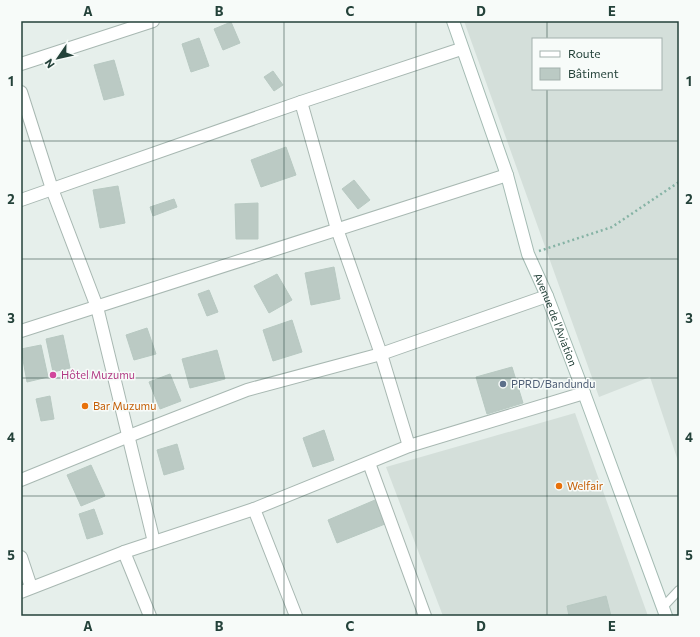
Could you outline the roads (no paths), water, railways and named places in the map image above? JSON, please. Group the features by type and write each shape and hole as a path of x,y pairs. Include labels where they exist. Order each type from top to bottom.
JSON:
{"street":[{"name":"Avenue de l'Aviation","path":"453,21 461,49 507,175 528,254 547,296 584,393 664,611"},
{"path":"21,64 149,22"},
{"path":"21,200 301,102 461,49"},
{"path":"21,92 52,189 97,307 154,542"},
{"path":"301,102 337,229 381,354 409,446"},
{"path":"21,331 507,175"},
{"path":"21,480 247,390 381,354 547,296"},
{"path":"21,557 26,589 124,552 254,509 409,446 584,393"},
{"path":"369,463 425,616"},
{"path":"254,509 296,616"},
{"path":"124,552 150,616"}],"lane":[{"path":"664,611 679,590"}],"place":[{"name":"Hôtel Muzumu","path":"53,375"},
{"name":"PPRD/Bandundu","path":"503,384"},
{"name":"Bar Muzumu","path":"85,406"},
{"name":"Welfair","path":"559,486"}]}
